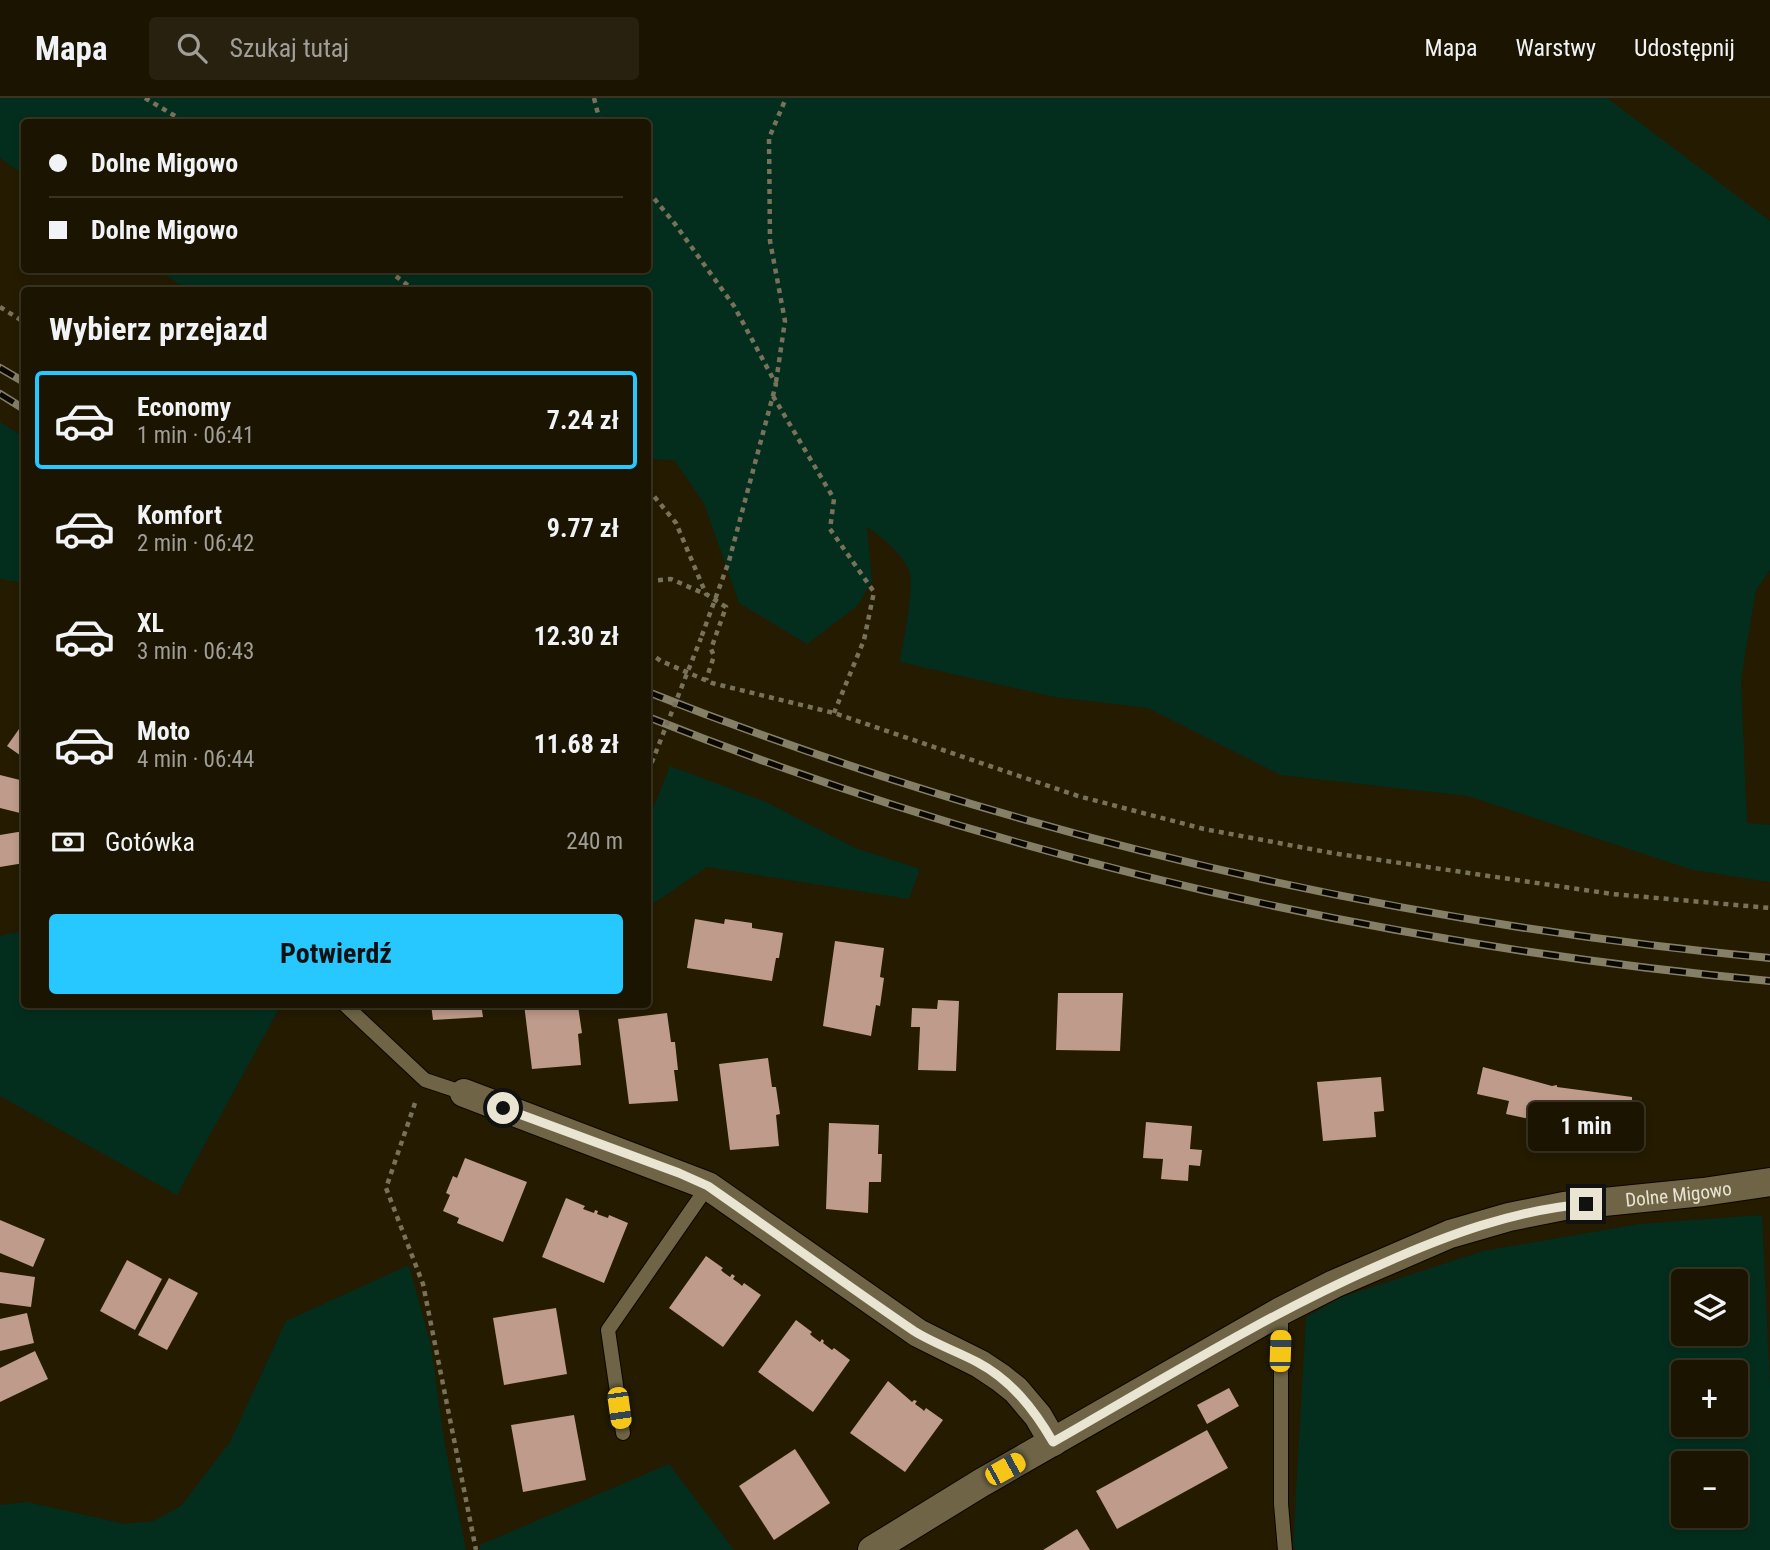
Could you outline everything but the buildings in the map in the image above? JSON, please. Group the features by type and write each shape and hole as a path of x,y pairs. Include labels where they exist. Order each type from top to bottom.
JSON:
{"street":[{"path":"464,1093 708,1186 918,1333 980,1364 1000,1378 1016,1390 1038,1416 1053,1442"},
{"name":"Dolne Migowo","path":"872,1550 981,1483 1281,1311 1334,1284 1450,1234 1509,1217 1564,1206 1653,1198 1770,1182"}],"lane":[{"path":"348,1008 425,1080 464,1093"},
{"path":"623,1433 608,1330 708,1186"},
{"path":"1281,1311 1280,1477 1285,1550"}],"path":[{"path":"145,98 180,119"},
{"path":"594,98 599,119"},
{"path":"651,764 729,561 776,384 785,321 769,241 769,138 786,98"},
{"path":"651,195 734,306 776,384"},
{"path":"392,273 410,287"},
{"path":"0,307 21,320"},
{"path":"773,395 834,499 830,529 874,592 864,640 834,713"},
{"path":"651,493 676,523 706,594"},
{"path":"651,581 671,579 706,594 726,607 711,649 714,656 706,680"},
{"path":"651,653 706,680 834,713 1078,796 1204,829 1332,853 1612,894 1770,908"},
{"path":"425,1080 386,1188 423,1284 476,1550"}],"green space":[{"path":"0,98 1607,98 1770,221 1770,570 1756,590 1741,679 1747,823 1770,825 1770,882 1693,870 1468,796 1281,775 1148,708 1055,697 900,662 910,601 909,570 896,551 867,527 872,581 858,605 807,644 739,603 704,503 674,460 651,459 651,287 184,287 162,273 651,273 651,119 21,119 21,173 0,158"},
{"path":"0,422 21,435 21,582 0,579"},
{"path":"670,766 766,802 855,848 920,869 909,899 707,867 651,905 652,811"},
{"path":"21,932 21,1008 279,1008 177,1195 0,1096 0,936"},
{"path":"1762,1215 1770,1386 1770,1550 1297,1550 1293,1546 1306,1317 1342,1297 1483,1251 1639,1224"},
{"path":"409,1265 431,1346 444,1440 466,1550 0,1550 0,1505 27,1502 125,1524 154,1521 181,1506 230,1442 286,1321"},
{"path":"669,1464 734,1550 480,1550 480,1545"}],"railway":[{"path":"0,368 21,380"},
{"path":"0,394 21,407"},
{"path":"651,693 783,743 921,788 1059,829 1199,865 1340,895 1483,921 1626,942 1770,958"},
{"path":"651,718 783,768 920,814 1059,854 1199,889 1483,945 1770,981"}],"route":[{"path":"503,1108 708,1186 918,1333 980,1364 1000,1378 1016,1390 1038,1416 1053,1442 1281,1311 1334,1284 1450,1234 1509,1217 1586,1204"}]}
